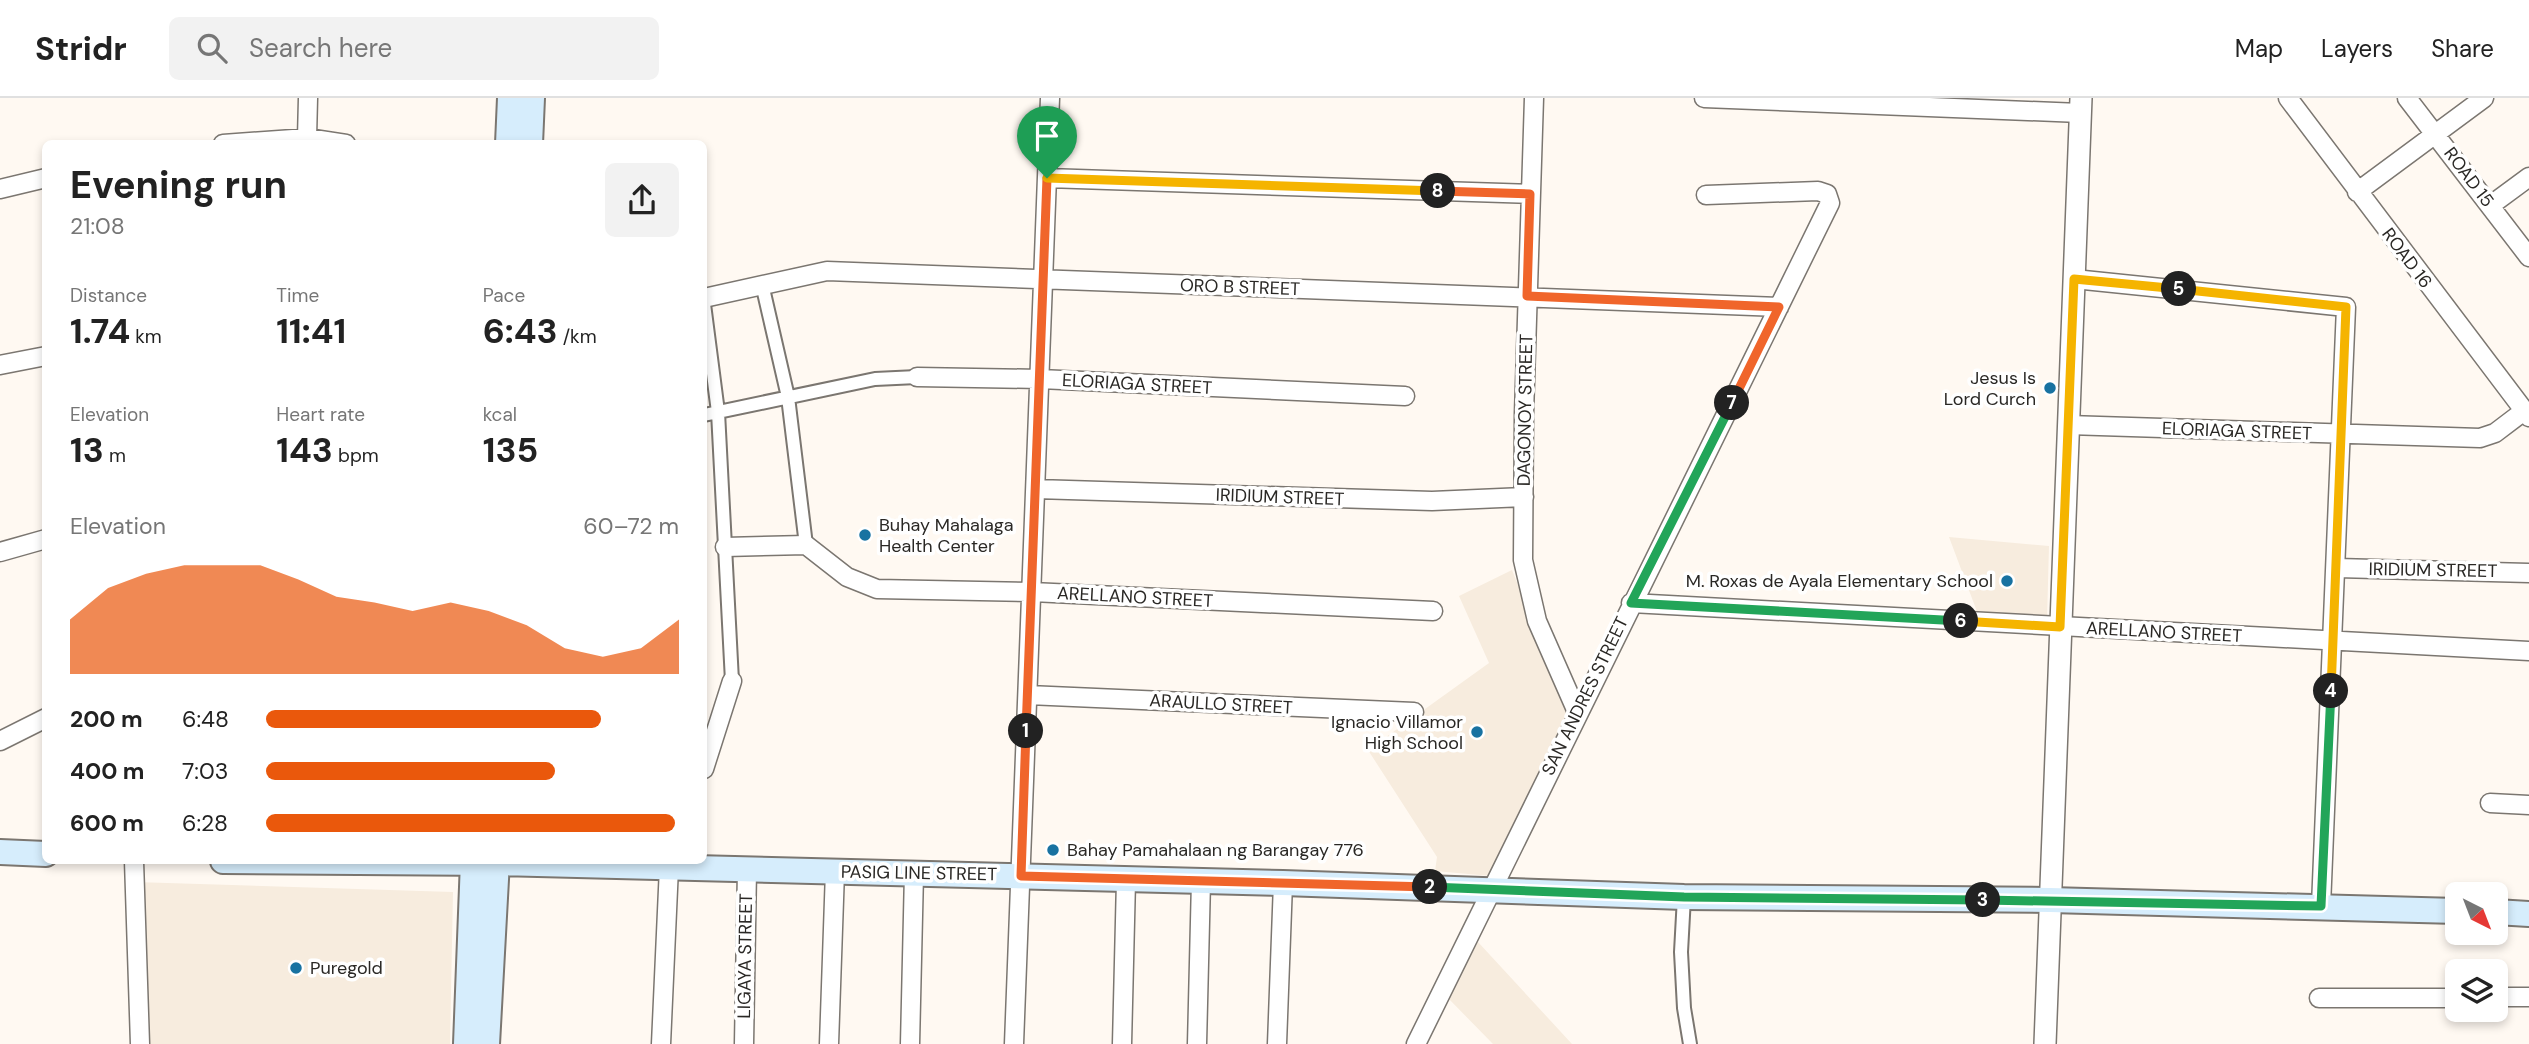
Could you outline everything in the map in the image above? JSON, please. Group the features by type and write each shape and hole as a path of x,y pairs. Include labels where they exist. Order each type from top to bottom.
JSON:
{"main road":[{"path":"508,140 510,98"},
{"path":"530,140 533,98"},
{"path":"0,852 42,854"},
{"path":"466,1044 485,864"},
{"path":"485,864 486,1044"},
{"name":"PASIG LINE STREET","path":"614,864 1684,897 2050,900 2445,911"},
{"path":"2508,913 2529,914"}],"street":[{"path":"307,138 308,98"},
{"path":"1014,1044 1050,98"},
{"name":"DAGONOY STREET","path":"1534,98 1527,296 1524,560 1537,621 1577,712"},
{"path":"1704,98 2080,105 2045,1044"},
{"name":"ROAD 16","path":"2288,98 2527,414"},
{"name":"ROAD 15","path":"2407,98 2529,257"},
{"path":"2357,192 2484,98"},
{"path":"279,140 320,140"},
{"path":"2491,205 2529,177"},
{"path":"1047,178 1530,194"},
{"path":"0,189 42,179"},
{"name":"SAN ANDRES STREET","path":"1416,1044 1829,203 1827,194 1818,191 1706,195"},
{"name":"ORO B STREET","path":"707,297 827,271 1779,307"},
{"path":"2074,279 2346,307 2343,435 2321,906"},
{"path":"725,547 806,545 788,397 762,284"},
{"path":"707,327 718,412 732,681 707,760"},
{"path":"0,365 42,357"},
{"name":"ELORIAGA STREET","path":"707,414 875,379 917,377 1040,379 1405,396"},
{"name":"ELORIAGA STREET","path":"2068,425 2480,438 2527,414"},
{"name":"IRIDIUM STREET","path":"1036,489 1432,502 1524,497"},
{"path":"0,552 42,541"},
{"name":"ARELLANO STREET","path":"806,545 847,577 877,589 1032,592 1433,611"},
{"name":"IRIDIUM STREET","path":"2337,568 2529,573"},
{"name":"ARELLANO STREET","path":"1631,603 2529,651"},
{"name":"ARAULLO STREET","path":"1028,695 1415,712"},
{"path":"0,741 42,720"},
{"path":"2490,803 2529,805"},
{"path":"134,864 140,1044"},
{"path":"660,1044 678,865"},
{"name":"LIGAYA STREET","path":"744,1044 747,869"},
{"path":"829,1044 835,871"},
{"path":"910,1044 915,873"},
{"path":"1122,1044 1126,880"},
{"path":"1197,1044 1201,881"},
{"path":"1276,1044 1283,883"},
{"path":"1684,897 1681,952 1684,1008 1690,1044"},
{"path":"2319,998 2445,998"},
{"path":"2508,998 2529,998"}],"shaded area":[{"name":"M. Roxas de Ayala Elementary School","path":"1949,537 2049,546 2047,620 1979,617"},
{"name":"Ignacio Villamor High School","path":"1512,570 1570,715 1491,876 1435,871 1437,857 1368,750 1489,663 1459,596"},
{"name":"Puregold","path":"135,882 453,892 450,1044 145,1044"},
{"path":"1478,942 1572,1044 1493,1044 1446,996"}],"place":[{"name":"Jesus Is Lord Curch","path":"2050,388"},
{"name":"Buhay Mahalaga Health Center","path":"865,535"},
{"name":"M. Roxas de Ayala Elementary School","path":"2007,581"},
{"name":"Ignacio Villamor High School","path":"1477,732"},
{"name":"Bahay Pamahalaan ng Barangay 776","path":"1053,850"},
{"name":"Puregold","path":"296,968"}],"route":[{"path":"1047,178 1530,194 1527,296 1779,307 1631,603 2060,627 2074,279 2338,304 2346,307 2348,314 2321,906 2050,900 1684,897 1476,888 1021,876 1047,178"}]}
